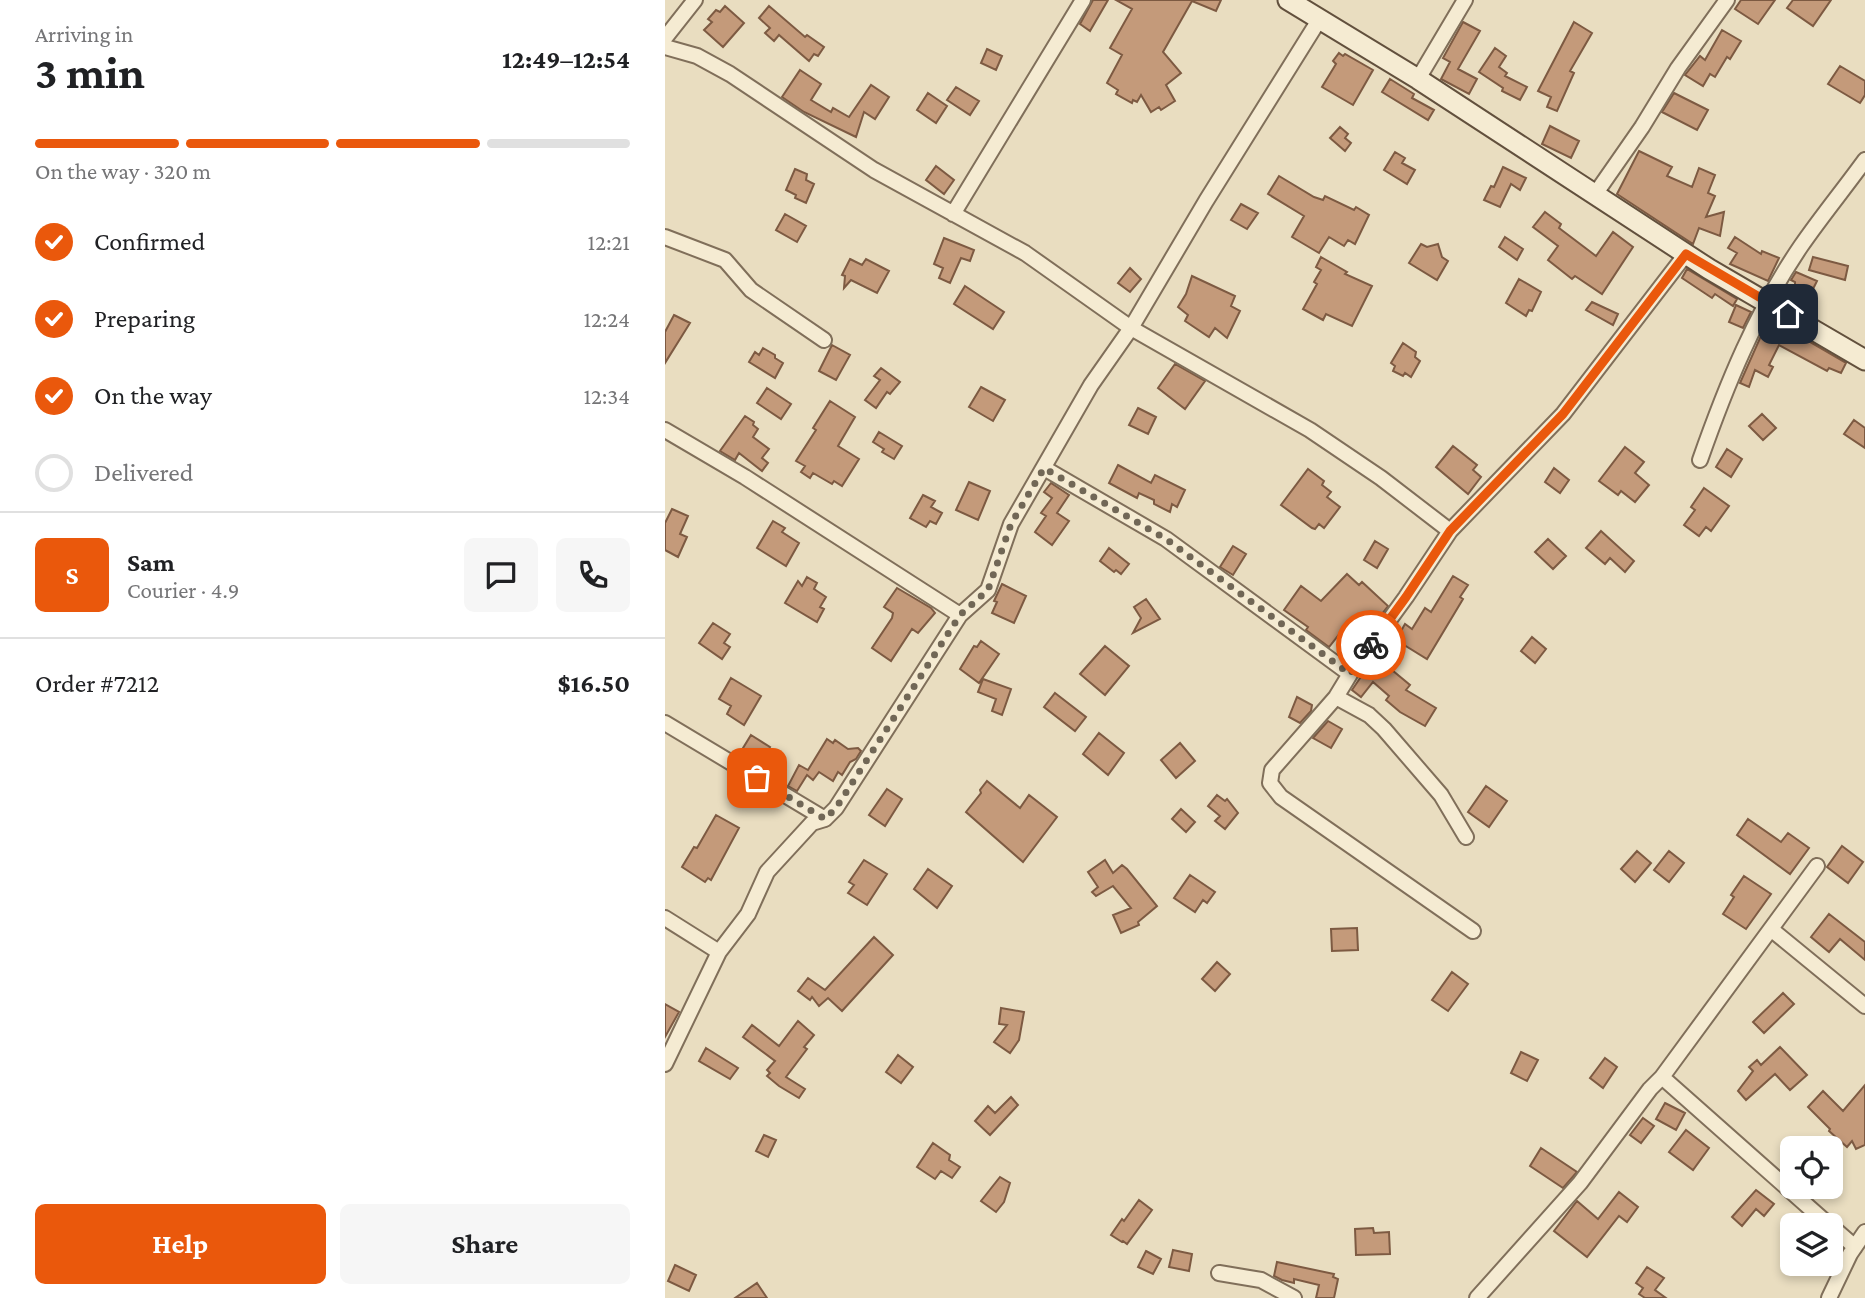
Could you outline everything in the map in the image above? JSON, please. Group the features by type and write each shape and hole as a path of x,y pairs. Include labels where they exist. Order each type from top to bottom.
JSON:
{"main road":[{"path":"1288,0 1418,79 1686,254 1865,360"}],"street":[{"path":"665,38 695,0"},
{"path":"953,214 1083,0"},
{"path":"1418,79 1465,0"},
{"path":"1595,193 1727,0"},
{"path":"665,1064 719,952 748,914 767,872 812,823 825,819 836,808 960,615 988,590 1011,524 1091,385 1131,328 1206,201 1319,20"},
{"path":"665,47 697,56 730,74 874,170 1025,253 1131,328 1310,430 1381,478 1450,531"},
{"path":"1700,460 1728,380 1769,302 1800,247 1865,160"},
{"path":"665,237 725,260 751,290 824,340"},
{"path":"1473,931 1281,797 1270,783 1272,770 1336,697 1450,531 1563,414 1686,254"},
{"path":"665,430 745,477 960,615"},
{"path":"1044,468 1166,539 1350,674"},
{"path":"1336,697 1369,715 1384,729 1441,795 1466,837"},
{"path":"665,723 825,819"},
{"path":"1477,1298 1580,1183 1772,930 1817,866"},
{"path":"665,918 719,952"},
{"path":"1772,930 1865,1006"},
{"path":"1662,1077 1815,1213"},
{"path":"1829,1298 1865,1232"},
{"path":"1843,1237 1855,1247"},
{"path":"1219,1273 1261,1280 1294,1298"}],"building":[{"path":"1093,0 1108,0 1090,31 1080,24"},
{"path":"1116,0 1221,0 1216,11 1192,1 1163,52 1181,73 1166,85 1175,101 1161,110 1159,107 1151,112 1141,95 1137,102 1133,100 1132,103 1116,94 1118,90 1107,83 1122,55 1110,48 1132,9"},
{"path":"1741,0 1775,0 1758,24 1735,9"},
{"path":"1793,0 1831,0 1813,26 1787,8"},
{"path":"725,6 744,23 723,47 704,30 712,22 708,19 716,10 720,12"},
{"path":"769,6 805,37 807,35 824,47 818,56 814,54 809,61 779,35 774,41 765,33 770,28 759,18"},
{"path":"1463,22 1480,31 1458,69 1477,79 1469,94 1441,79 1450,62 1443,58"},
{"path":"1574,22 1592,33 1570,71 1574,73 1557,111 1547,107 1551,97 1538,91"},
{"path":"1722,30 1741,41 1715,77 1710,74 1703,86 1685,75 1700,56 1705,60"},
{"path":"1495,48 1506,56 1499,67 1507,73 1505,76 1527,87 1520,100 1502,91 1503,88 1479,72"},
{"path":"987,49 1002,56 996,70 981,63"},
{"path":"1339,53 1373,70 1353,105 1322,87 1336,64 1333,61"},
{"path":"1840,66 1865,81 1865,95 1860,103 1828,84"},
{"path":"800,70 821,84 811,100 831,112 833,108 849,117 871,85 889,97 875,119 864,112 856,137 804,112 782,97"},
{"path":"1390,79 1414,94 1412,98 1434,110 1428,120 1382,92"},
{"path":"956,87 979,101 970,115 947,100"},
{"path":"928,93 947,106 936,123 917,110"},
{"path":"1674,93 1708,110 1697,130 1662,112"},
{"path":"1550,126 1579,141 1571,158 1542,144"},
{"path":"1340,127 1348,134 1345,138 1351,143 1345,151 1330,138"},
{"path":"1639,151 1672,167 1667,176 1692,187 1699,168 1715,175 1708,193 1715,196 1706,217 1724,212 1720,236 1699,228 1693,244 1617,194"},
{"path":"1395,152 1405,158 1402,163 1415,170 1407,184 1384,170"},
{"path":"936,166 954,180 944,194 926,180"},
{"path":"1503,167 1526,178 1520,190 1511,184 1500,207 1484,200 1491,186 1494,187"},
{"path":"795,169 807,174 806,180 814,184 806,203 786,190"},
{"path":"1279,176 1314,197 1323,200 1325,196 1354,210 1356,207 1369,215 1355,244 1348,240 1344,246 1329,237 1319,253 1292,237 1304,216 1268,194"},
{"path":"1241,204 1258,213 1247,229 1231,220"},
{"path":"1545,212 1561,224 1559,228 1596,256 1613,232 1633,247 1602,294 1575,276 1572,279 1548,260 1558,246 1533,227"},
{"path":"785,214 806,226 797,242 776,230"},
{"path":"1505,237 1523,249 1517,260 1499,247"},
{"path":"1735,237 1761,254 1762,251 1779,258 1768,281 1730,264 1737,253 1728,248"},
{"path":"944,238 974,250 970,261 961,258 950,283 939,278 943,268 934,264"},
{"path":"1421,244 1427,247 1438,244 1442,257 1448,261 1437,280 1409,263"},
{"path":"1321,257 1347,272 1345,274 1372,286 1352,326 1326,314 1323,320 1303,309 1317,284 1314,282 1321,270 1316,267"},
{"path":"1813,257 1848,266 1845,280 1809,270"},
{"path":"850,259 862,265 866,259 889,271 877,293 851,280 844,288 845,276 842,275"},
{"path":"1130,268 1141,279 1130,292 1118,283"},
{"path":"1687,269 1737,299 1733,306 1715,294 1712,298 1682,278"},
{"path":"1796,272 1817,281 1813,289 1795,290 1795,282 1791,280"},
{"path":"1192,276 1235,296 1231,306 1240,311 1227,338 1215,328 1209,337 1185,321 1188,315 1178,307"},
{"path":"1519,279 1541,292 1532,311 1529,310 1526,316 1506,303"},
{"path":"965,286 1004,312 993,329 954,304"},
{"path":"1592,302 1618,314 1613,325 1586,310"},
{"path":"1736,305 1751,312 1743,328 1729,322"},
{"path":"674,315 690,323 665,363 665,332"},
{"path":"1769,318 1846,363 1841,373 1829,368 1827,371 1779,345 1769,365 1773,367 1768,377 1755,370 1749,387 1740,383"},
{"path":"1403,343 1416,352 1415,357 1420,361 1411,377 1393,371 1395,366 1391,363"},
{"path":"832,345 850,355 836,380 819,371"},
{"path":"763,348 783,363 775,378 749,362 755,352 759,355"},
{"path":"1175,364 1205,381 1185,409 1158,388"},
{"path":"881,368 900,382 890,394 887,392 876,408 865,400 880,380 874,376"},
{"path":"981,387 1005,400 993,421 969,407"},
{"path":"767,388 791,404 781,419 757,403"},
{"path":"830,401 855,417 838,446 859,459 842,486 834,481 832,484 813,473 810,478 801,472 805,466 796,461 816,430 813,428"},
{"path":"1138,408 1156,417 1148,434 1129,425"},
{"path":"1762,414 1776,428 1763,440 1749,426"},
{"path":"745,416 754,422 753,425 758,429 753,437 769,449 762,458 768,463 762,471 739,453 735,460 720,451"},
{"path":"1854,420 1865,428 1865,448 1844,434"},
{"path":"879,432 902,446 894,459 882,452 884,449 873,442"},
{"path":"1453,446 1477,465 1473,470 1481,477 1468,494 1436,467"},
{"path":"1625,447 1644,462 1635,473 1649,485 1635,502 1621,491 1618,495 1599,481"},
{"path":"1727,449 1742,459 1731,477 1716,467"},
{"path":"1118,465 1151,483 1155,475 1185,490 1177,507 1172,504 1170,512 1154,504 1154,500 1139,493 1137,498 1109,483"},
{"path":"1554,468 1569,480 1560,493 1545,482"},
{"path":"1308,469 1324,481 1322,485 1331,492 1327,497 1340,507 1324,528 1319,524 1315,529 1312,528 1281,505"},
{"path":"969,482 990,491 978,520 956,510"},
{"path":"1051,483 1069,495 1057,513 1069,521 1052,545 1035,532 1046,516 1041,513 1052,498 1044,492"},
{"path":"1704,488 1729,506 1711,531 1706,527 1699,536 1684,525 1695,510 1691,507"},
{"path":"923,495 935,501 931,507 942,513 936,524 930,521 926,527 910,518"},
{"path":"672,509 688,516 680,534 687,537 678,557 665,550 665,523"},
{"path":"773,521 785,528 782,532 799,543 786,566 757,548"},
{"path":"1601,531 1634,561 1625,572 1610,558 1605,564 1586,548"},
{"path":"1548,539 1566,556 1553,569 1535,552"},
{"path":"1375,541 1388,549 1377,568 1364,560"},
{"path":"1233,546 1246,554 1233,575 1220,567"},
{"path":"1109,548 1129,564 1121,574 1100,561"},
{"path":"1347,574 1359,585 1362,582 1388,606 1362,640 1345,627 1329,647 1306,630 1308,627 1284,610 1301,586 1321,601"},
{"path":"1453,576 1468,585 1460,597 1463,599 1427,659 1396,640 1405,624 1412,629 1425,608 1431,612"},
{"path":"807,577 817,583 814,589 826,597 820,607 824,609 817,622 785,603 798,581 802,586"},
{"path":"1002,584 1026,596 1014,623 992,613"},
{"path":"897,588 935,613 918,633 912,629 891,661 872,648 892,618 893,613 884,607"},
{"path":"1146,599 1160,619 1133,633 1141,618 1134,607"},
{"path":"713,623 730,634 724,643 730,647 722,659 699,643"},
{"path":"1532,637 1546,649 1535,663 1521,651"},
{"path":"981,641 999,654 979,683 960,669 974,646 977,647"},
{"path":"1105,646 1129,666 1105,695 1080,674"},
{"path":"1375,656 1410,685 1406,690 1436,708 1425,726 1400,712 1386,700 1389,696 1373,682 1361,697 1352,690"},
{"path":"731,678 761,696 744,725 727,714 731,706 719,699"},
{"path":"983,679 1011,689 1002,715 992,711 996,699 978,692"},
{"path":"1055,693 1086,717 1075,731 1044,707"},
{"path":"1297,697 1312,705 1311,711 1300,723 1289,717"},
{"path":"1328,721 1342,729 1331,748 1313,738"},
{"path":"1099,733 1124,753 1108,775 1083,754"},
{"path":"751,735 770,747 759,765 740,753"},
{"path":"827,739 833,743 835,740 848,749 858,748 861,751 842,775 838,772 833,781 819,772 813,780 807,775 797,791 788,786 799,765 808,770"},
{"path":"1180,743 1195,761 1176,778 1161,760"},
{"path":"987,781 1020,808 1029,795 1057,817 1023,862 966,812"},
{"path":"1486,786 1507,801 1489,827 1468,812"},
{"path":"887,789 902,799 885,826 869,815"},
{"path":"1217,795 1225,801 1227,799 1238,813 1225,829 1215,821 1220,816 1208,806"},
{"path":"1181,809 1195,822 1186,832 1172,819"},
{"path":"716,815 739,828 711,880 708,878 705,882 682,867 694,847 697,848"},
{"path":"1748,819 1781,842 1788,833 1809,848 1790,874 1737,835"},
{"path":"1842,846 1863,862 1848,883 1827,867"},
{"path":"1637,851 1651,863 1635,882 1621,869"},
{"path":"1669,851 1684,863 1669,882 1654,870"},
{"path":"864,860 887,874 867,905 848,893 854,885 849,882"},
{"path":"1105,860 1113,873 1122,865 1127,869 1157,906 1138,922 1139,925 1121,933 1113,915 1131,908 1113,886 1096,896 1092,892 1098,887 1088,872"},
{"path":"928,869 952,886 937,908 914,889"},
{"path":"1190,875 1215,892 1207,903 1203,900 1195,912 1174,898"},
{"path":"1744,876 1771,894 1746,929 1723,914 1734,897 1731,895"},
{"path":"1829,914 1865,942 1865,960 1840,939 1829,952 1811,937"},
{"path":"1357,928 1358,950 1332,951 1331,929"},
{"path":"874,937 893,955 842,1011 828,998 819,1006 812,997 810,1000 798,991 808,978 825,990"},
{"path":"1217,962 1230,974 1215,991 1202,979"},
{"path":"1452,972 1468,984 1448,1011 1432,1000"},
{"path":"1783,993 1794,1004 1764,1033 1753,1022"},
{"path":"665,1004 679,1012 665,1037"},
{"path":"1001,1008 1024,1012 1019,1040 1010,1053 994,1042 1007,1025 999,1024"},
{"path":"798,1021 814,1035 786,1077 805,1089 799,1098 767,1076 770,1073 767,1070 775,1061 743,1037 752,1025 779,1046"},
{"path":"1780,1047 1807,1075 1790,1090 1775,1074 1746,1100 1738,1091 1753,1071 1749,1067 1757,1060 1761,1065"},
{"path":"706,1048 738,1068 730,1079 699,1061"},
{"path":"1521,1052 1538,1060 1527,1081 1511,1073"},
{"path":"898,1055 913,1067 901,1083 886,1072"},
{"path":"1605,1058 1617,1067 1603,1088 1590,1078"},
{"path":"1865,1085 1865,1145 1856,1149 1852,1141 1847,1147 1843,1143 1843,1136 1835,1136 1808,1107 1823,1091 1843,1111"},
{"path":"1011,1097 1018,1105 990,1135 975,1121 988,1106 995,1113"},
{"path":"1665,1103 1685,1113 1676,1130 1656,1119"},
{"path":"1643,1118 1654,1126 1641,1143 1630,1135"},
{"path":"1686,1130 1709,1148 1693,1170 1669,1152"},
{"path":"764,1135 776,1140 768,1157 756,1151"},
{"path":"933,1143 950,1155 949,1160 960,1167 952,1178 941,1171 935,1179 917,1167"},
{"path":"1541,1148 1577,1172 1563,1188 1530,1166"},
{"path":"1000,1177 1010,1183 1004,1202 996,1212 981,1201"},
{"path":"1756,1190 1774,1204 1764,1216 1756,1209 1742,1226 1732,1217"},
{"path":"1619,1192 1638,1207 1627,1222 1619,1216 1587,1257 1554,1231 1577,1201 1598,1219"},
{"path":"1139,1200 1152,1210 1127,1244 1111,1235"},
{"path":"1373,1228 1374,1233 1389,1232 1390,1254 1356,1255 1355,1229"},
{"path":"1173,1250 1192,1254 1189,1271 1169,1267"},
{"path":"1146,1251 1161,1259 1153,1274 1138,1267"},
{"path":"1277,1262 1334,1274 1333,1277 1338,1279 1334,1298 1316,1298 1319,1285 1294,1279 1294,1283 1274,1276"},
{"path":"675,1265 696,1275 689,1291 668,1281"},
{"path":"1647,1267 1664,1278 1655,1290 1666,1298 1645,1298 1639,1294 1643,1288 1636,1283"},
{"path":"757,1283 767,1298 735,1298"}],"way so far":[{"path":"757,778 825,819 836,808 960,615 988,590 1011,524 1044,468 1166,539 1350,674 1371,645"}],"route":[{"path":"1371,645 1450,531 1563,414 1686,254 1788,314"}]}
